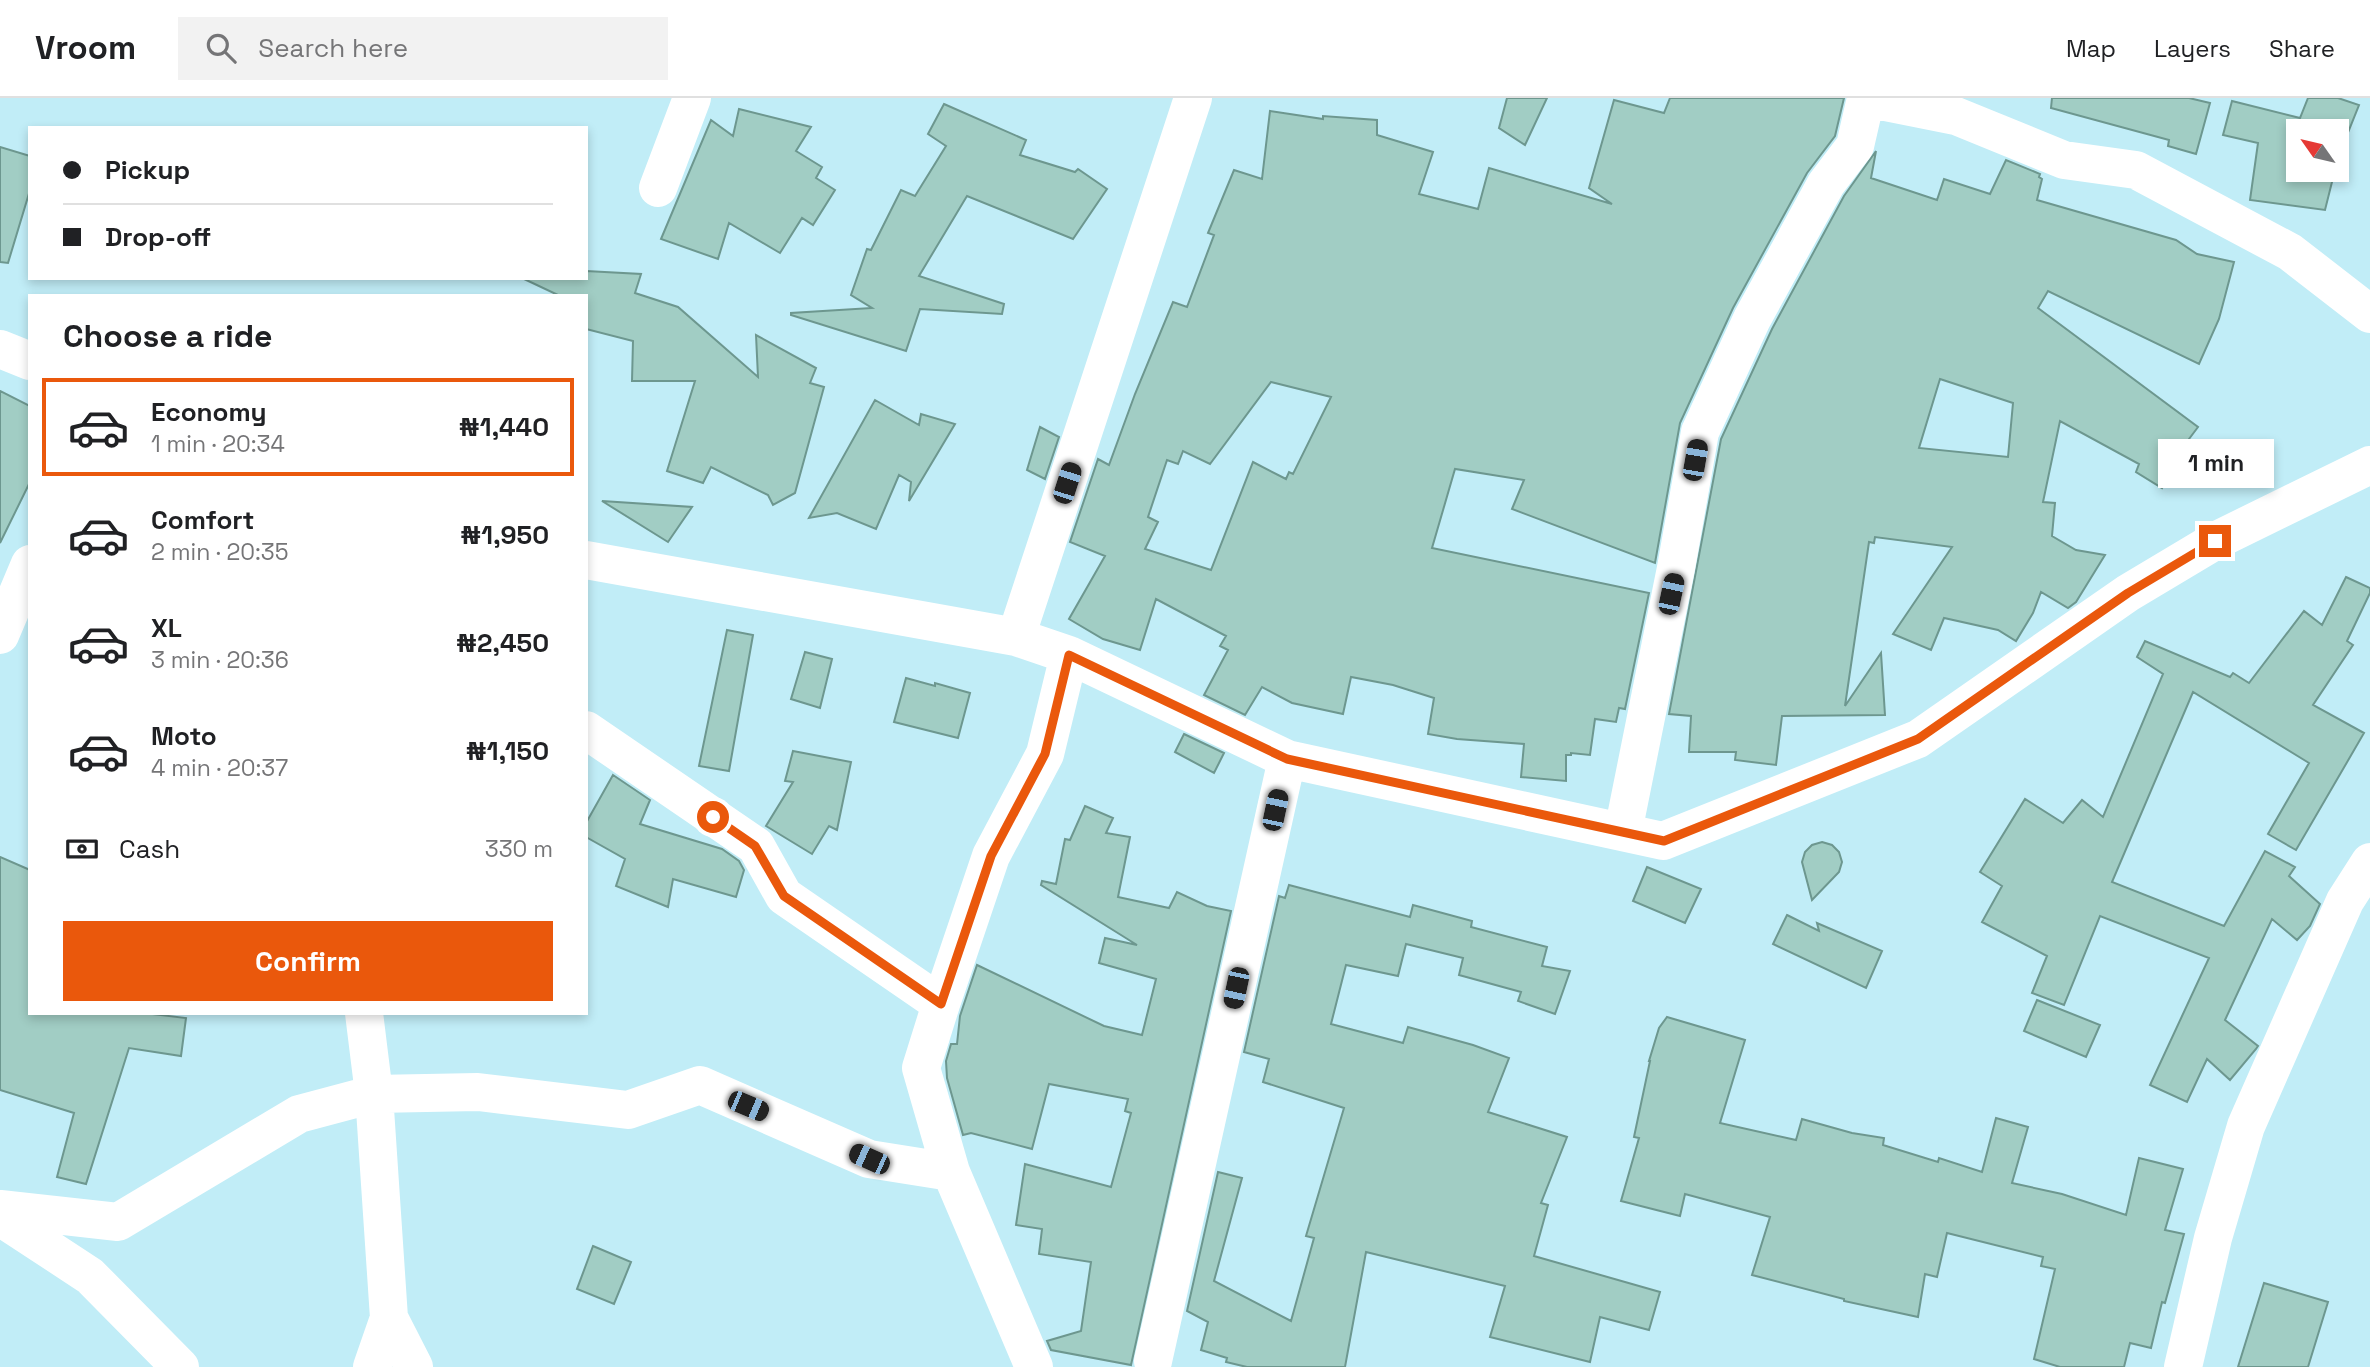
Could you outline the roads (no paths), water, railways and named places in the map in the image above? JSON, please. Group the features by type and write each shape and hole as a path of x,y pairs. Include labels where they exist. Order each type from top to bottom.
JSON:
{"street":[{"path":"658,188 692,98"},
{"path":"1016,636 1194,98"},
{"path":"1623,832 1676,568 1700,432 1752,319 1826,184 1855,146 1866,98 1956,116 2064,160 2136,170 2290,252 2370,314"},
{"path":"0,349 28,360"},
{"path":"588,560 1016,636 1069,655 1287,759 1664,841 1918,739 2128,593 2215,541 2370,466"},
{"path":"0,635 28,569"},
{"path":"1034,1367 951,1172 921,1068 991,856 1045,754 1069,655"},
{"path":"588,731 755,846 784,896 941,1004"},
{"path":"1153,1361 1287,759"},
{"path":"2183,1367 2213,1238 2246,1126 2344,901 2370,862"},
{"path":"364,1015 374,1094 389,1318 372,1367"},
{"path":"0,1209 118,1222 299,1114 374,1094 478,1092 628,1110 700,1085 869,1159 951,1172"},
{"path":"0,1217 90,1276 180,1367"},
{"path":"389,1318 415,1367"}]}
